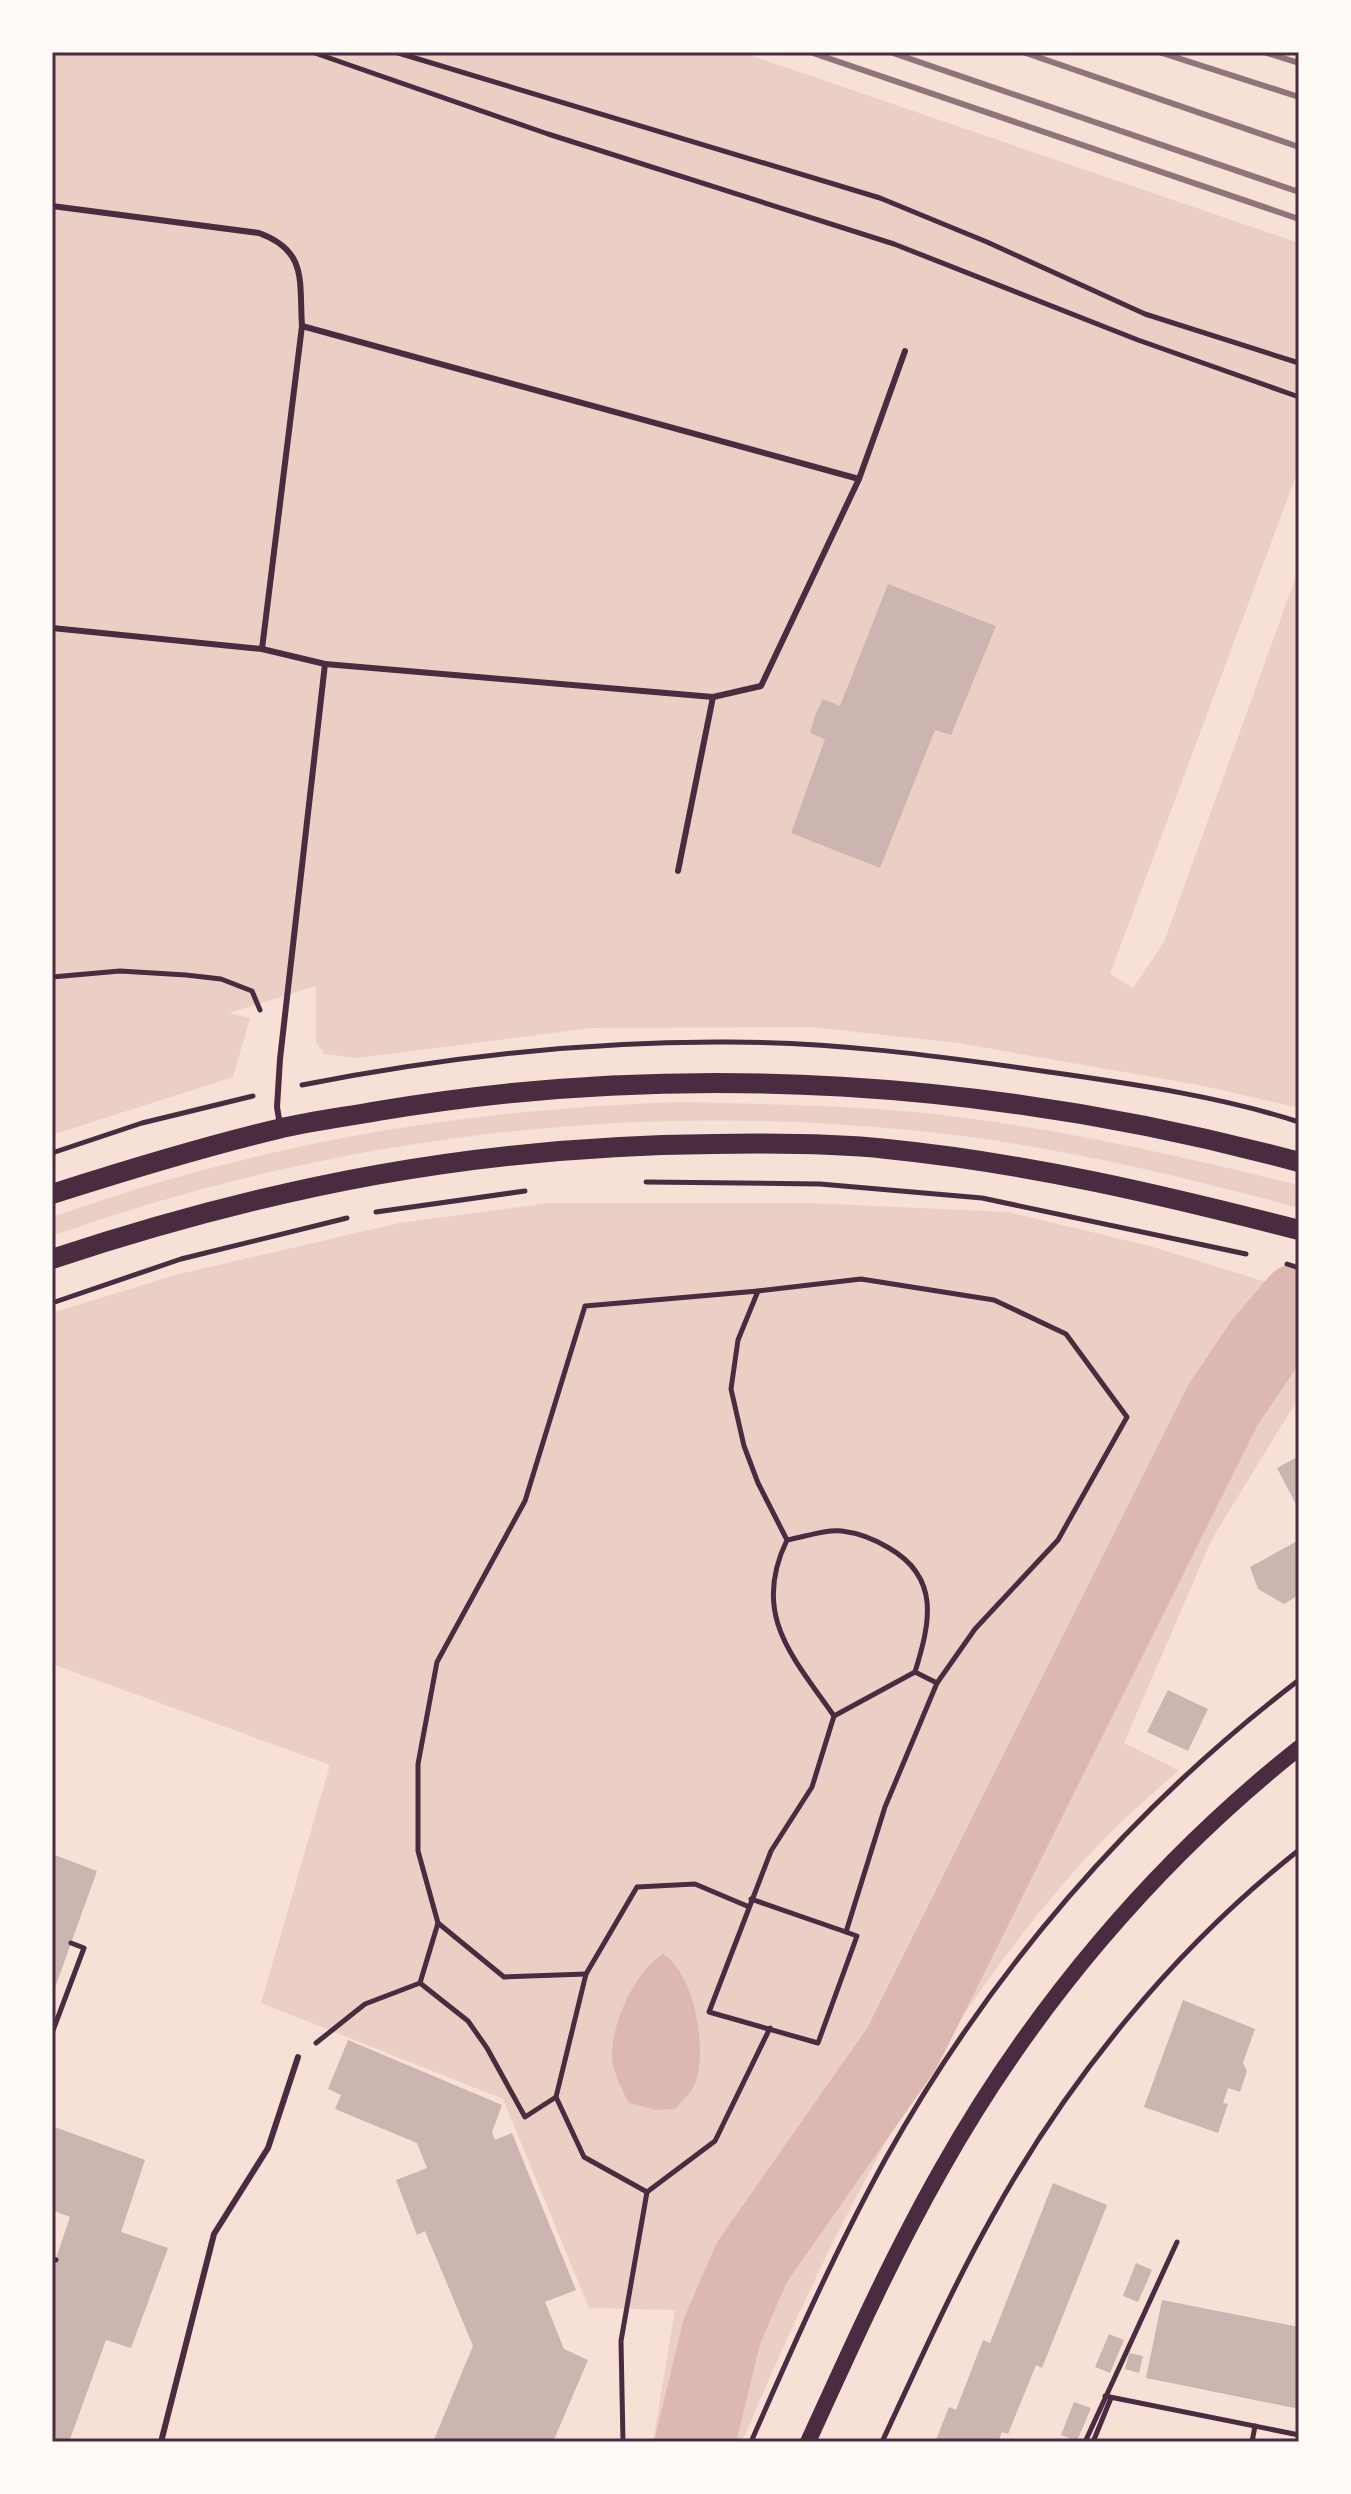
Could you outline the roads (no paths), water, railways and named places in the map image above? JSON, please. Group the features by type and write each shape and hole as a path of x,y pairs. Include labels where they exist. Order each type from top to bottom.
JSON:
{"main road":[{"path":"52,1194 143,1164 280,1128 444,1100 605,1083 770,1083 912,1090 1036,1106 1299,1162"},
{"path":"52,1259 256,1198 366,1174 535,1150 637,1144 781,1143 885,1148 1106,1182 1299,1230"},
{"path":"808,2442 907,2232 942,2167 1024,2039 1079,1966 1159,1873 1243,1793 1299,1748"}],"lane":[{"path":"52,206 259,233 278,240 291,250 298,265 302,326 262,649"},
{"path":"302,326 859,479"},
{"path":"52,628 262,649 325,664 713,697 761,686 859,479 905,351"},
{"path":"280,1128 277,1107 280,1059 325,664"},
{"path":"678,871 713,697"},
{"path":"161,2442 214,2234 268,2148 298,2057"}],"waterway":[{"path":"695,2442 722,2331 752,2262 902,2048 1223,1405 1264,1344 1299,1303"}],"railway":[{"path":"810,52 1299,219"},
{"path":"890,52 1299,192"},
{"path":"1023,52 1299,147"},
{"path":"1159,52 1299,97"},
{"path":"1264,52 1299,63"}]}
